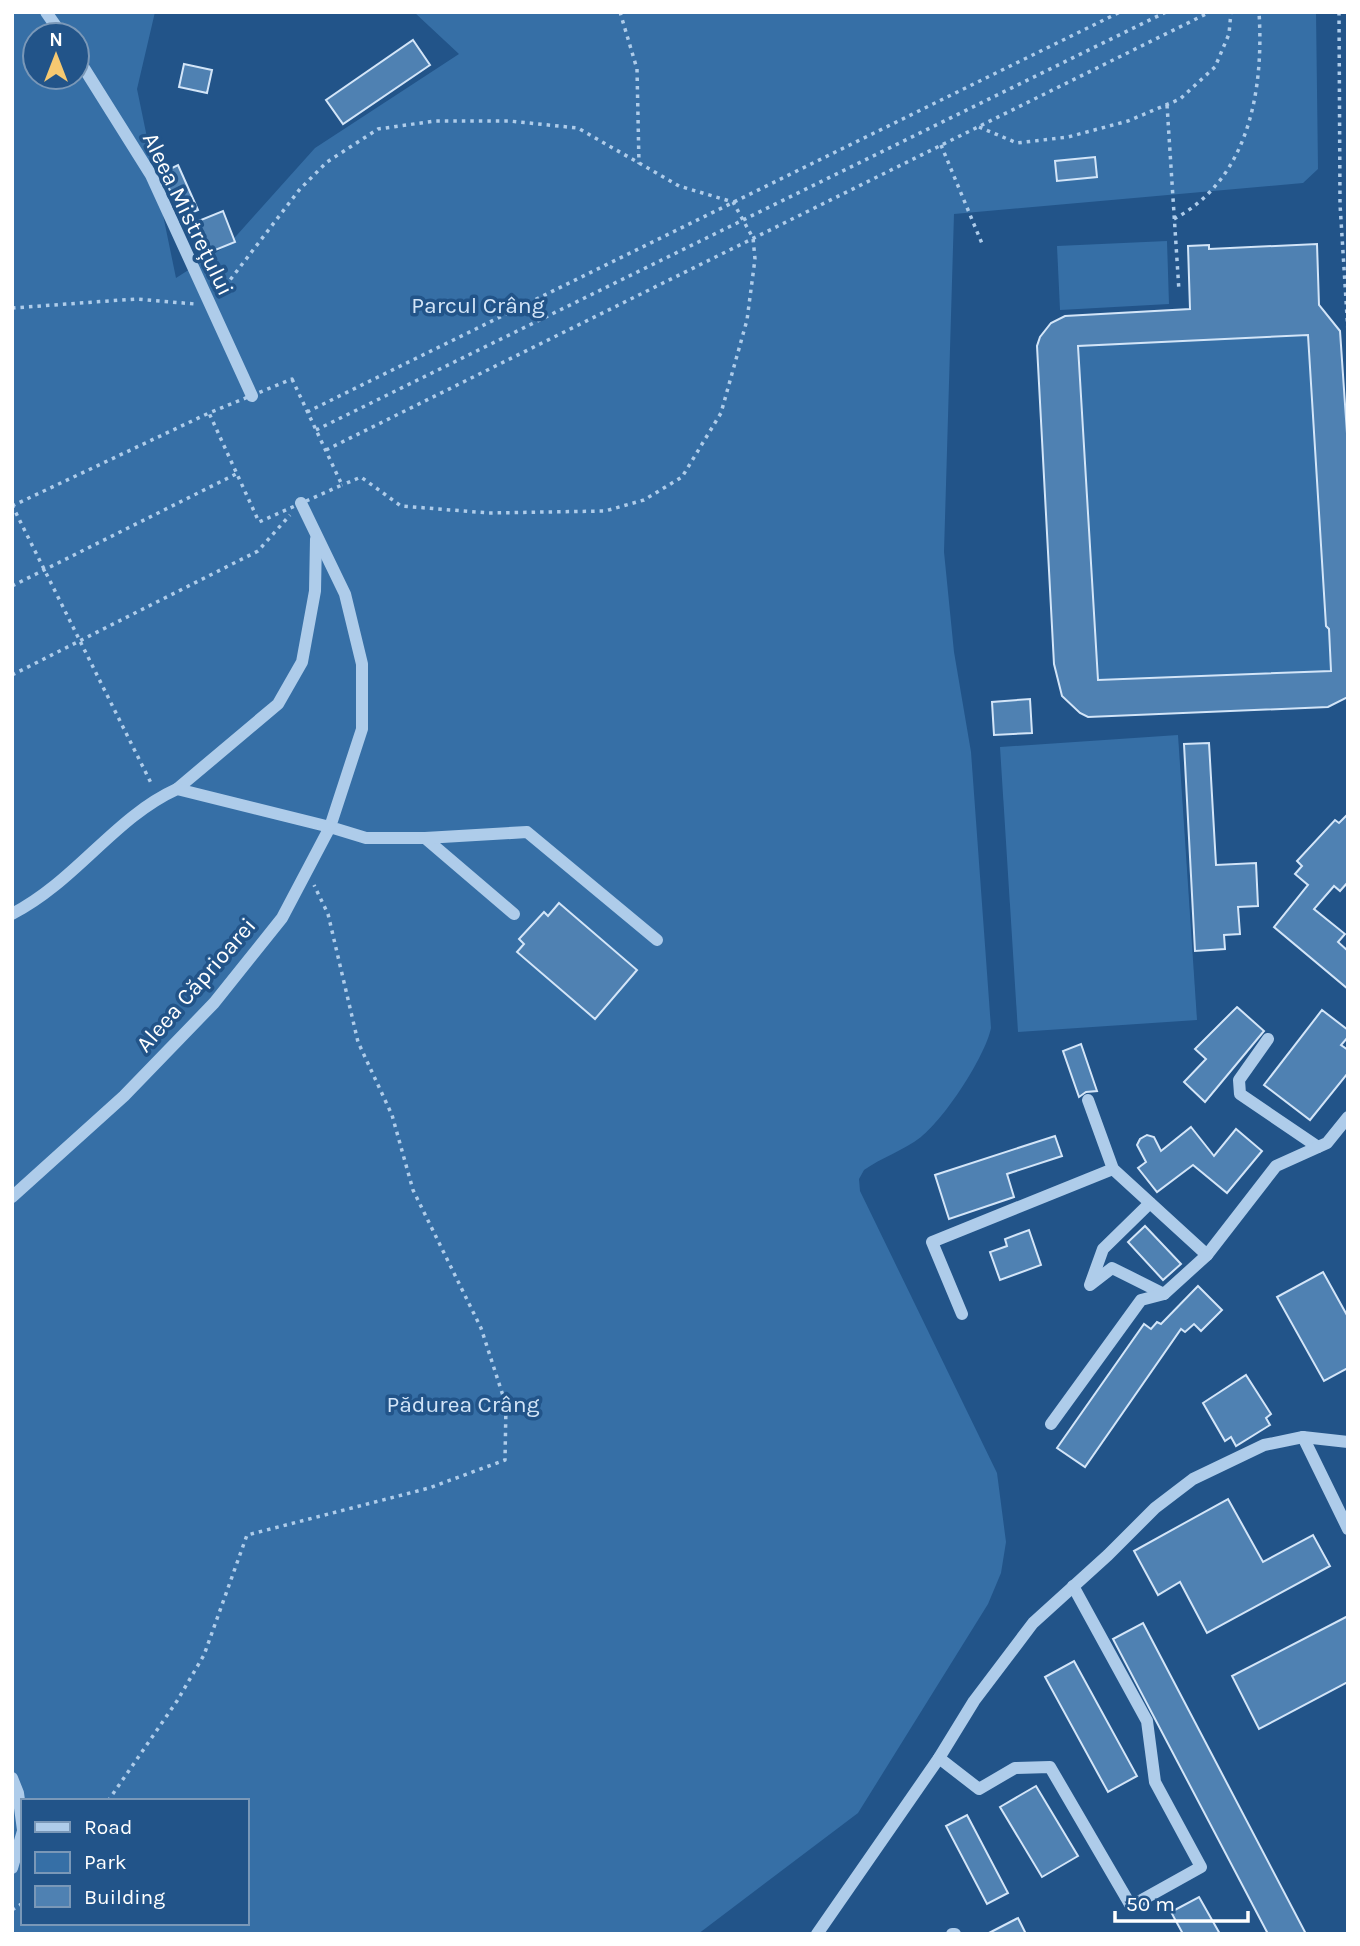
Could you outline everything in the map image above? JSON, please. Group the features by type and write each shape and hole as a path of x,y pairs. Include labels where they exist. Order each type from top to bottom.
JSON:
{"lane":[{"name":"Aleea Mistrețului","path":"91,79 151,175 252,396"},
{"name":"Aleea Căprioarei","path":"12,1197 124,1096 214,1003 282,918 330,827 362,729 362,664 345,594 301,503"},
{"path":"12,914 58,887 158,797 177,789 278,704 302,662 315,592 316,535"},
{"path":"177,789 366,838 425,838 527,832 657,940"},
{"path":"425,838 514,914"},
{"path":"1268,1039 1239,1080 1240,1094 1318,1147"},
{"path":"1088,1100 1113,1169 1207,1255"},
{"path":"1141,1300 1164,1294 1207,1255 1276,1166 1327,1143 1348,1117"},
{"path":"962,1314 932,1242 1113,1169"},
{"path":"1112,1268 1090,1285 1103,1249 1150,1203"},
{"path":"1103,1249 1112,1268 1143,1281 1164,1294"},
{"path":"1051,1424 1141,1300 1143,1281"},
{"path":"817,1934 939,1758 974,1701 1033,1623 1155,1508 1193,1479 1264,1445 1303,1437 1348,1441"},
{"path":"1303,1437 1348,1529"},
{"path":"939,1758 979,1788 1015,1768 1050,1767 1131,1906 1201,1867 1155,1782 1147,1721 1073,1586"},
{"path":"12,1779 18,1793 21,1816"},
{"path":"12,1868 21,1838"},
{"path":"824,1922 831,1934"}],"path":[{"path":"620,12 637,69 639,164"},
{"path":"307,412 1119,12"},
{"path":"316,430 1166,12"},
{"path":"326,450 1210,12"},
{"path":"979,127 1017,143 1068,137 1128,121 1167,105 1180,99 1215,67 1229,34 1231,12"},
{"path":"1174,219 1192,209 1225,177 1245,138 1257,82 1259,12"},
{"path":"1339,12 1340,204 1348,332"},
{"path":"1167,105 1179,291"},
{"path":"12,308 136,299 211,306 300,189 327,162 378,129 435,121 509,121 578,128 679,186 733,202 753,239 755,259 747,320 721,413 682,477 644,500 605,511 501,513 401,506 361,477 259,522 209,413"},
{"path":"941,145 983,246"},
{"path":"158,797 12,506 209,413 292,379 342,485"},
{"path":"12,586 236,474"},
{"path":"12,675 258,551 301,503"},
{"path":"109,1799 177,1701 204,1655 247,1535 429,1488 505,1460 506,1405 481,1328 413,1190 392,1115 358,1042 328,914 307,871"}],"green space":[{"name":"Pădurea Crâng","path":"12,12 155,12 137,89 176,278 229,244 315,148 459,54 414,12 1316,12 1318,169 1303,183 954,214 944,552 954,652 971,752 991,1028 973,1070 931,1128 907,1146 864,1170 859,1179 860,1191 997,1473 1006,1542 1001,1573 988,1604 858,1813 698,1934 12,1934"},
{"path":"1167,241 1169,304 1060,310 1057,246"},
{"path":"1310,302 1321,307 1340,331 1348,448 1348,697 1328,707 1088,717 1073,707 1064,695 1054,664 1037,346 1044,331 1065,316"},
{"path":"1178,735 1197,1020 1018,1032 1000,747"}],"building":[{"path":"413,40 430,65 343,124 326,100"},
{"path":"184,64 212,70 207,93 179,87"},
{"path":"1095,157 1097,177 1057,181 1055,161"},
{"path":"178,165 198,210 182,217 162,173"},
{"path":"223,211 235,242 203,255 191,224"},
{"path":"1317,244 1319,305 1340,331 1348,448 1348,697 1328,707 1088,717 1062,696 1054,664 1037,346 1040,337 1051,323 1065,316 1190,309 1188,246 1209,245 1209,249","holes":["1308,335 1326,626 1329,629 1331,671 1098,680 1078,346"]},
{"path":"1030,699 1032,733 994,735 992,702"},
{"path":"1209,743 1216,865 1256,863 1258,906 1238,907 1240,934 1224,935 1225,949 1195,951 1184,744"},
{"path":"1348,814 1348,882 1340,891 1334,886 1314,909 1345,934 1338,942 1348,951 1348,989 1274,927 1308,885 1295,874 1302,866 1297,861 1335,820 1339,823"},
{"path":"559,903 637,970 595,1019 517,952 524,944 519,939 544,912 548,916"},
{"path":"1237,1007 1264,1031 1205,1102 1184,1082 1206,1059 1195,1049"},
{"path":"1322,1010 1348,1030 1348,1037 1341,1045 1348,1050 1348,1073 1310,1120 1264,1085"},
{"path":"1081,1044 1097,1091 1086,1092 1079,1097 1063,1051"},
{"path":"1191,1127 1214,1156 1236,1129 1262,1151 1227,1193 1193,1165 1157,1192 1138,1168 1146,1162 1137,1145 1140,1139 1147,1135 1154,1137 1161,1151"},
{"path":"1055,1136 1062,1156 1007,1174 1014,1197 949,1219 935,1175"},
{"path":"1145,1226 1181,1264 1163,1280 1128,1242"},
{"path":"1029,1230 1041,1265 1000,1280 990,1252 1007,1246 1005,1239"},
{"path":"1323,1272 1348,1317 1348,1368 1324,1381 1277,1297"},
{"path":"1198,1286 1222,1310 1201,1331 1194,1324 1185,1332 1181,1329 1085,1467 1057,1448 1144,1324 1151,1329 1157,1322 1161,1324"},
{"path":"1246,1375 1271,1414 1266,1418 1270,1425 1236,1446 1231,1437 1225,1441 1203,1403"},
{"path":"1228,1499 1263,1562 1313,1535 1330,1566 1207,1633 1180,1582 1158,1595 1134,1551"},
{"path":"1348,1616 1348,1682 1259,1729 1232,1676"},
{"path":"1143,1623 1306,1934 1268,1934 1113,1639"},
{"path":"1074,1661 1137,1776 1108,1792 1045,1677"},
{"path":"1036,1786 1078,1856 1042,1877 1000,1807"},
{"path":"967,1815 1008,1893 987,1904 946,1826"},
{"path":"1199,1897 1220,1934 1183,1934 1171,1912"},
{"path":"1018,1918 1026,1934 987,1934"}],"park label":[{"name":"Parcul Crâng","path":"478,305"}]}
